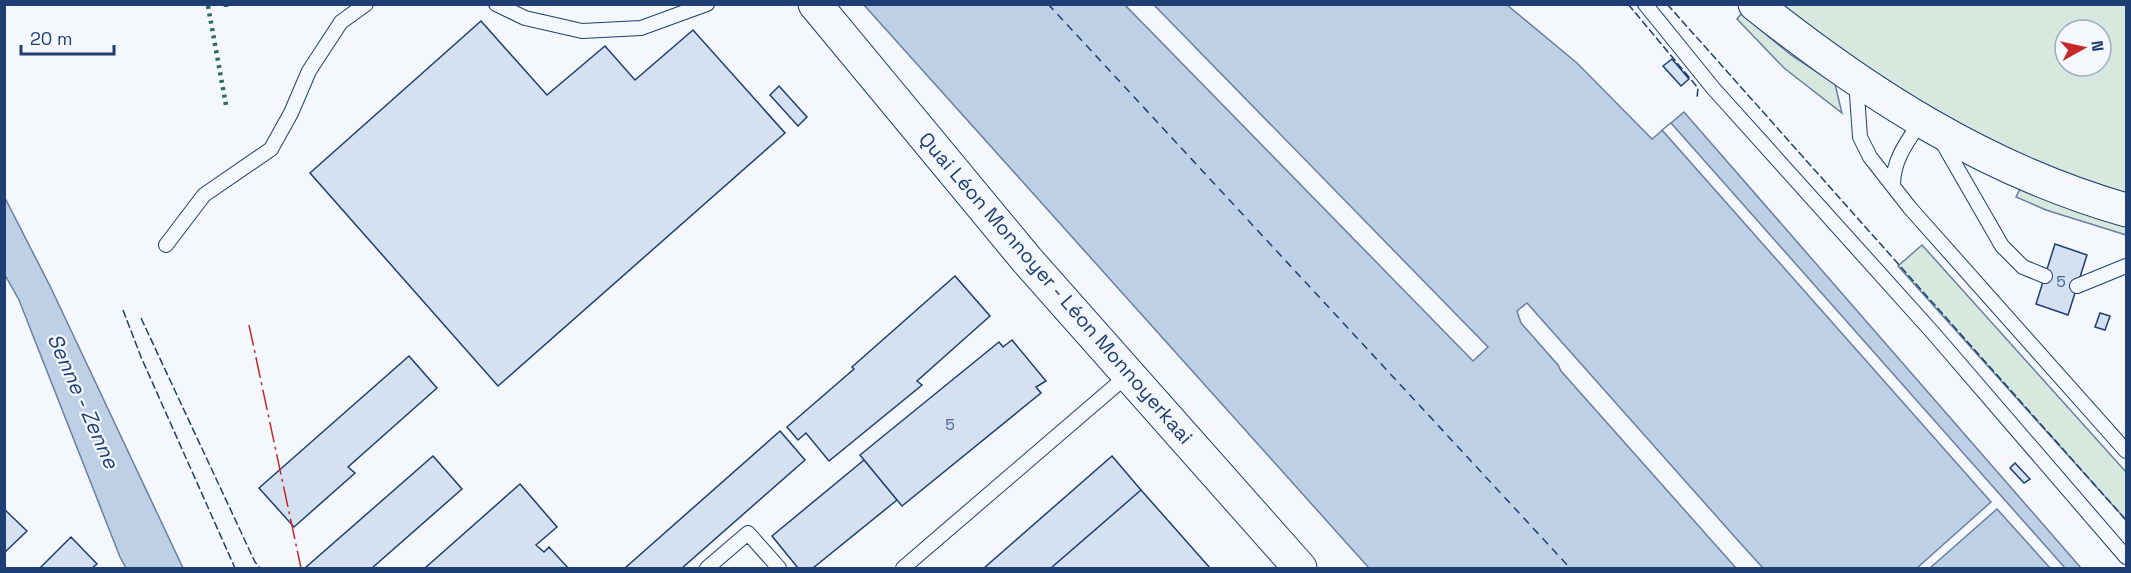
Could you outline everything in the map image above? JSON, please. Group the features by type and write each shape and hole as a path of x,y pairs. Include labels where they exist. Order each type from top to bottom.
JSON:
{"main road":[{"name":"Quai Léon Monnoyer - Léon Monnoyerkaai","path":"815,4 1027,260 1300,568"},
{"path":"1755,4 1856,81 1928,126 2035,178 2127,210"}],"lane":[{"path":"166,245 204,195 271,149 291,113 309,71 341,22 366,4"},
{"path":"496,4 525,18 582,31 641,28 706,4"},
{"path":"1645,4 1713,87 1935,334 2127,556"},
{"path":"1856,81 1860,137 1870,157 1910,208 2127,451"},
{"path":"1893,185 1897,159 1928,126 2002,246 2023,267 2045,276"},
{"path":"2077,286 2127,266"},
{"path":"903,568 1129,374"},
{"path":"707,568 748,533 779,568"}],"shaded area":[{"path":"1776,5 2126,5 2126,196 1995,146 1917,104"},
{"path":"1741,14 1791,55 1835,84 1842,113 1784,68 1737,19"},
{"path":"2021,187 2126,226 2126,235 2046,210 2016,197"},
{"path":"1922,245 2126,472 2126,520 1898,266"}],"water":[{"path":"864,5 1507,5 1577,63 1652,139 1684,112 2081,568 1369,568"},
{"name":"Senne - Zenne","path":"4,196 51,288 183,568 126,568 120,557 19,300 5,275"}],"pier":[{"path":"1125,5 1154,5 1488,347 1473,361"},
{"path":"1671,123 2065,568 2050,568 1997,509 1930,568 1917,568 1991,502 1662,130"},
{"path":"1527,303 1763,568 1736,568 1521,323 1517,311"}],"building":[{"path":"481,21 547,95 605,46 635,80 693,30 785,133 498,386 310,173"},
{"path":"1672,59 1689,79 1681,86 1663,66"},
{"path":"779,86 807,117 798,126 770,95"},
{"path":"2055,244 2087,255 2068,315 2036,304"},
{"path":"955,276 990,316 917,381 922,385 829,461 806,433 798,440 787,427"},
{"path":"2100,313 2110,316 2105,330 2095,327"},
{"path":"1012,340 1046,381 1036,387 1041,393 902,506 860,455 999,342 1003,347"},
{"path":"409,356 437,388 348,467 355,473 294,527 259,488"},
{"path":"780,431 805,460 682,568 625,568"},
{"path":"433,456 462,489 372,568 305,568"},
{"path":"1112,456 1141,490 1051,568 984,568"},
{"path":"864,460 897,500 813,568 798,568 772,536"},
{"path":"2015,463 2030,479 2024,483 2010,468"},
{"path":"520,484 557,527 536,545 544,552 549,547 568,568 425,568"},
{"path":"1141,490 1210,568 1051,568"},
{"path":"4,509 27,531 4,553"},
{"path":"71,537 97,564 92,568 40,568"}],"ferry route":[{"path":"1048,4 1570,568"}],"hedge":[{"path":"208,6 226,105"}],"fence":[{"path":"1628,4 1698,88 1697,98"},
{"path":"1667,4 2126,520"},
{"path":"123,310 141,357 235,568"},
{"path":"141,318 255,562 260,568"}],"power":[{"path":"249,325 301,568"}]}
